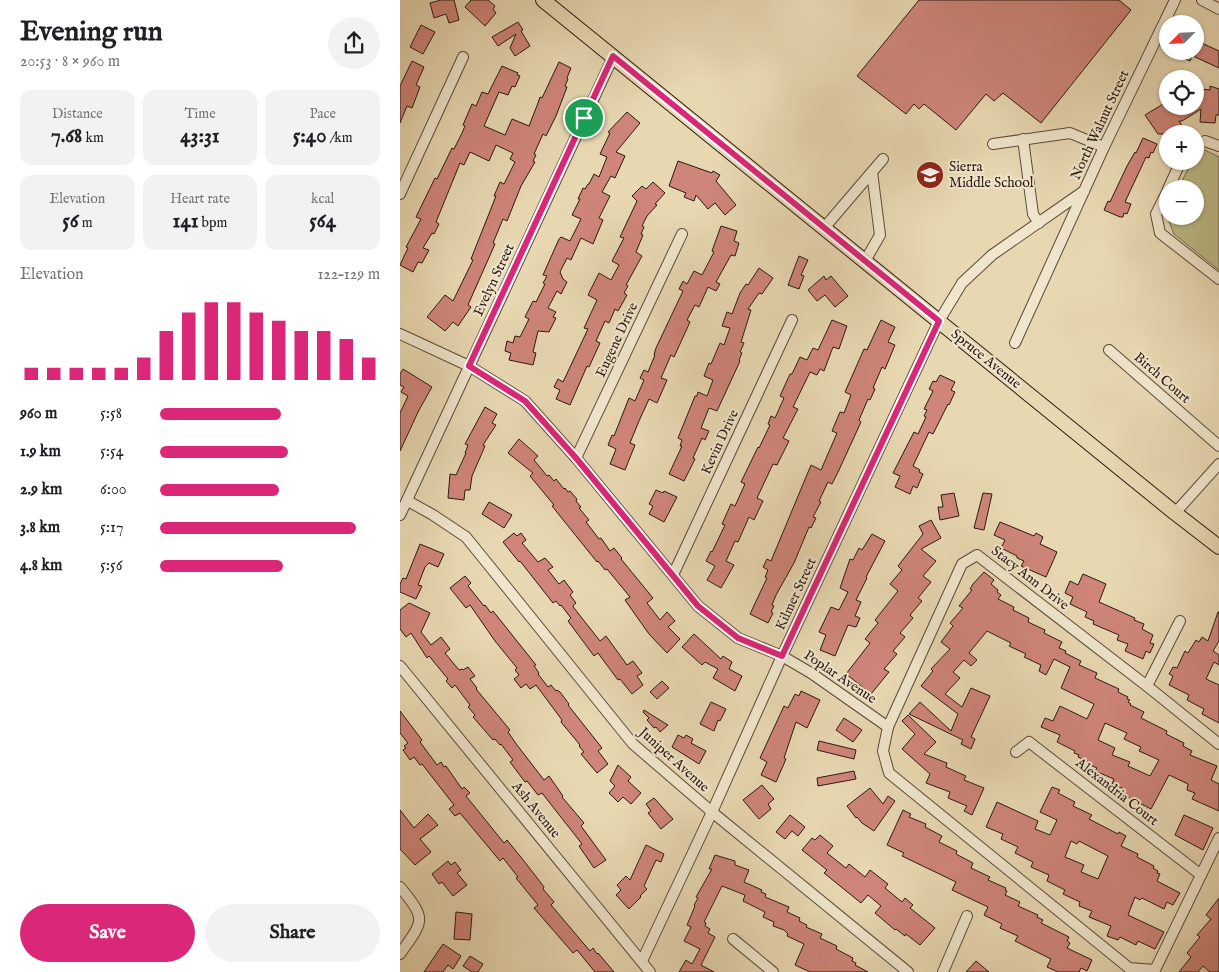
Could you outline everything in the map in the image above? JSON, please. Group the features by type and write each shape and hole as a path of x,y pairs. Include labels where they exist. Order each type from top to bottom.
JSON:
{"main road":[{"name":"Spruce Avenue","path":"543,0 1219,547"}],"street":[{"name":"North Walnut Street","path":"939,321 962,283 992,254 1084,191 1175,0"},
{"path":"1202,0 1219,9"},
{"name":"Evelyn Street","path":"400,516 613,56"},
{"path":"400,194 464,57"},
{"path":"993,144 1070,133 1104,147"},
{"path":"1023,139 1033,214 1038,223"},
{"path":"1204,140 1219,146"},
{"path":"824,228 883,159"},
{"path":"865,261 880,235 872,172"},
{"path":"1015,343 1084,191"},
{"path":"1159,208 1156,214 1160,232 1219,279"},
{"name":"Eugene Drive","path":"576,458 682,234"},
{"name":"Kevin Drive","path":"673,575 792,320"},
{"name":"Kilmer Street","path":"642,961 939,321"},
{"name":"Poplar Avenue","path":"400,334 469,366 525,401 576,458 698,606 738,638 782,656 811,673 888,727"},
{"name":"Birch Court","path":"1109,350 1219,446"},
{"path":"1175,513 1219,464"},
{"name":"Juniper Avenue","path":"408,501 466,537 633,744 712,812 908,972"},
{"name":"Stacy Ann Drive","path":"888,727 962,564 978,556 1219,744"},
{"path":"1147,686 1180,621"},
{"name":"Ash Avenue","path":"400,666 650,972"},
{"path":"888,727 883,752 890,773 1129,968 1155,970 1219,838"},
{"name":"Alexandria Court","path":"1016,752 1029,742 1201,875"},
{"path":"400,886 422,910 419,927 400,954"},
{"path":"943,972 967,916"},
{"path":"733,939 773,972"}],"shaded area":[{"path":"1204,150 1219,157 1219,270 1174,234 1170,225 1204,225 1204,180 1182,180 1188,170 1204,170"}],"building":[{"path":"441,0 454,0 459,20 449,23 446,14 434,18 430,3"},
{"path":"471,0 488,0 495,6 493,9 496,13 485,26 465,7"},
{"path":"919,0 1119,0 1131,10 1041,123 1003,93 994,101 986,94 956,130 924,104 919,109 914,104 906,114 857,76"},
{"path":"518,22 530,46 515,56 510,48 516,34 498,46 492,37"},
{"path":"421,25 435,32 423,54 410,47"},
{"path":"1204,44 1219,51 1219,68 1202,60 1204,60"},
{"path":"412,61 424,67 416,85 420,87 412,108 407,106 400,123 400,86"},
{"path":"559,62 571,68 565,86 567,87 556,116 546,136 543,134 534,154 536,155 533,161 535,162 521,186 507,221 503,219 493,243 495,244 468,305 471,307 458,326 453,322 445,331 427,317 445,295 453,301 473,260 471,259 500,182 504,184 515,162 510,159 513,153 496,145 489,161 470,152 464,165 460,163 436,222 439,224 423,248 429,250 422,263 418,262 413,272 400,265 408,248 406,247 421,219 416,217 435,178 437,179 452,148 454,149 462,133 465,126 463,125 472,104 476,106 482,92 488,94 502,66 518,73 517,75 520,76 515,87 512,86 508,95 499,92 484,126 505,135 512,119 529,126 540,97 542,98"},
{"path":"1210,86 1219,89 1219,115 1216,115 1215,123 1200,122 1201,115 1204,115 1204,89 1210,90"},
{"path":"1159,106 1159,115 1192,115 1179,121 1182,125 1159,125 1158,134 1145,115"},
{"path":"627,112 640,123 616,152 625,156 615,178 611,176 602,192 610,196 599,218 603,220 593,244 581,238 571,260 567,258 560,272 563,279 567,282 561,294 557,291 548,308 556,312 553,317 556,318 549,332 538,331 533,352 536,353 533,365 509,360 511,353 505,351 507,341 513,343 515,336 520,337 529,319 525,317 533,301 536,302 545,284 543,283 547,276 543,275 559,239 561,237 570,241 581,219 572,215 583,188 585,189 589,184 594,174 599,177 607,157 600,154 610,133 608,132"},
{"path":"1143,138 1157,144 1149,158 1146,157 1125,202 1131,204 1127,214 1124,213 1123,217 1120,217 1104,210"},
{"path":"678,161 712,173 713,171 720,175 716,181 736,205 725,215 715,203 708,209 696,195 694,201 684,197 686,193 669,186"},
{"path":"653,182 665,193 655,204 657,205 647,216 642,226 644,227 641,234 643,235 636,252 642,256 626,285 628,286 624,293 627,295 618,311 615,309 609,323 605,321 596,341 600,343 589,367 587,366 570,405 556,399 560,390 554,387 558,379 563,382 588,329 584,328 597,300 588,295 599,273 611,280 619,265 612,261 624,238 620,237 637,201 632,196 642,186 646,189"},
{"path":"721,226 737,231 734,241 739,243 735,256 731,255 716,282 720,284 716,291 708,287 699,307 695,305 687,320 690,322 674,357 671,355 661,378 667,380 657,403 649,399 639,421 630,443 635,445 625,470 610,464 616,449 608,445 612,435 614,436 629,398 635,401 644,380 640,378 644,370 648,372 656,348 683,291 679,289 683,281 687,284 694,271 702,275 714,252 712,251"},
{"path":"799,256 808,260 801,275 804,276 799,289 788,285"},
{"path":"759,268 773,278 748,309 751,310 741,342 744,343 740,352 742,353 740,361 717,411 709,408 701,428 709,431 705,440 702,438 693,458 695,459 684,481 669,474 682,446 680,446 682,440 678,438 695,396 697,396 698,392 707,396 713,380 704,376 720,343 724,345 730,328 722,326 727,312 732,314 740,293 746,284 748,285"},
{"path":"824,276 826,280 831,276 848,296 835,307 825,295 817,301 808,290"},
{"path":"832,320 847,326 839,349 833,347 824,371 820,369 817,375 810,372 793,407 798,409 783,438 789,441 777,465 773,464 757,498 763,501 754,520 749,517 738,542 735,541 726,561 734,565 721,588 707,580 715,566 706,561 725,525 722,524 731,504 735,506 745,484 741,482 770,425 768,424 771,416 775,418 784,398 780,396 790,374 792,374 800,357 807,360 813,348 818,350"},
{"path":"881,320 895,327 888,342 895,345 885,369 882,367 873,388 875,389 870,400 868,399 859,420 861,422 839,470 832,484 828,482 813,517 816,518 811,528 809,527 794,563 776,595 772,605 774,606 771,612 773,613 768,623 750,614 767,578 765,577 768,570 763,567 767,559 771,561 811,465 821,470 837,433 832,431 840,412 844,413 851,395 845,392 864,349 867,350"},
{"path":"403,369 432,387 400,451 400,413 408,396 401,392 404,387 400,385 400,374"},
{"path":"940,375 955,382 951,390 955,392 933,434 929,432 913,466 923,474 917,488 913,486 910,494 895,487 900,476 893,473 914,432 918,434 926,417 924,416 927,410 924,409 933,391 929,389 933,381 936,382"},
{"path":"485,407 497,414 492,423 496,425 483,445 485,446 472,476 470,490 465,490 464,500 448,498 450,474 456,475 466,453 468,445 465,444"},
{"path":"519,439 538,456 534,460 547,476 549,475 554,481 556,479 564,489 568,492 570,491 577,499 576,501 581,507 579,508 589,520 586,522 599,539 601,538 610,551 614,548 653,598 647,603 660,620 667,612 675,621 668,627 680,639 667,653 649,634 625,600 630,597 607,569 605,570 597,562 552,506 554,505 530,476 533,473 508,453"},
{"path":"656,490 663,493 664,491 677,497 664,522 649,514 653,506 649,504"},
{"path":"954,493 959,516 940,520 938,507 943,507 941,495"},
{"path":"983,493 992,494 984,530 974,528"},
{"path":"489,502 512,515 504,528 482,514"},
{"path":"931,520 941,538 921,549 936,561 923,576 931,582 918,598 922,601 910,615 913,618 900,633 905,637 893,651 897,654 884,669 889,672 871,694 846,674 870,643 865,639 878,623 875,620 898,591 890,584 902,570 898,566 923,534 919,526"},
{"path":"1000,522 1034,536 1036,533 1043,537 1040,544 1057,552 1046,577 1021,566 1024,561 1001,548 1005,540 994,535"},
{"path":"514,533 517,536 521,533 526,540 522,543 538,562 545,558 553,567 548,570 559,584 564,580 573,592 570,595 576,603 573,606 574,608 600,641 606,636 627,665 633,661 642,673 637,676 643,685 632,694 620,679 618,680 598,653 594,656 568,621 571,618 561,605 556,601 553,603 503,542"},
{"path":"872,534 885,541 856,600 861,602 855,616 860,618 856,627 848,625 835,656 820,650 826,635 819,632 831,607 839,610 848,592 840,588 850,559 853,560 859,548 862,550"},
{"path":"420,544 444,554 438,567 429,563 425,567 418,585 422,586 416,599 400,592 400,584 403,578 406,579"},
{"path":"984,572 994,580 991,584 1001,595 998,599 1014,607 1013,610 1029,618 1028,622 1045,630 1044,633 1062,642 1059,648 1081,661 1079,665 1097,673 1095,678 1119,689 1118,692 1128,697 1130,705 1144,712 1141,718 1167,731 1166,734 1184,743 1183,746 1192,751 1190,755 1217,766 1211,780 1219,784 1219,811 1192,799 1195,793 1187,790 1188,784 1169,775 1151,809 1122,794 1124,789 1112,784 1114,779 1095,771 1097,768 1078,757 1079,755 1074,753 1075,751 1057,742 1060,735 1041,727 1045,718 1053,721 1060,706 1087,719 1094,704 1061,688 1070,667 1054,659 1046,675 1039,671 1041,665 1024,657 1026,654 1009,646 1011,643 987,631 969,653 977,660 971,666 964,660 953,672 960,678 945,694 962,707 971,688 990,696 971,737 975,739 971,749 961,744 963,740 909,714 920,702 951,731 958,714 921,686 933,671 931,669 950,649 941,642 953,626 950,623 963,608 959,606 972,590 970,589","holes":["1105,723 1127,733 1124,739 1141,747 1139,751 1159,760 1150,776 1128,766 1130,762 1112,755 1115,748 1098,740"]},
{"path":"1083,574 1106,584 1099,602 1135,618 1134,620 1144,624 1142,629 1153,635 1150,643 1154,644 1150,653 1146,651 1143,659 1125,651 1128,644 1117,640 1119,635 1093,624 1094,621 1085,617 1087,612 1070,604 1073,597 1065,593 1070,581 1078,585"},
{"path":"465,576 471,583 468,586 491,613 493,611 536,665 534,666 538,674 548,687 551,685 556,691 560,692 602,748 598,751 608,764 597,773 581,754 584,752 580,745 561,722 562,720 536,685 530,689 526,684 521,688 514,679 519,675 515,670 517,668 470,605 466,608 450,588"},
{"path":"409,603 430,613 421,632 431,645 441,637 450,649 445,653 459,670 468,667 475,676 470,679 476,689 510,730 508,732 544,780 549,776 562,797 584,823 581,826 606,860 594,868 579,846 582,844 542,793 538,795 527,781 525,782 510,762 513,760 501,744 495,739 493,740 473,717 475,715 468,707 470,705 455,685 452,688 446,681 448,679 429,656 427,658 411,633 406,637 400,629 400,610"},
{"path":"1218,612 1219,641 1213,651 1219,655 1219,665 1214,662 1206,679 1219,685 1219,723 1202,714 1204,709 1187,700 1189,695 1169,685 1173,676 1169,674 1173,667 1177,668 1185,651 1188,653 1196,640 1199,642 1202,637 1208,641"},
{"path":"694,634 721,659 723,656 732,662 729,669 742,676 735,691 713,678 718,669 705,662 702,665 682,647"},
{"path":"662,681 669,688 657,699 650,692"},
{"path":"801,691 820,700 807,728 796,722 784,758 786,759 776,782 761,775 767,762 760,758 784,706 788,708 795,694 799,696"},
{"path":"711,702 726,709 720,721 718,720 714,731 700,724"},
{"path":"644,710 668,725 660,732 647,720 649,718 643,712"},
{"path":"400,711 422,740 420,742 437,765 441,762 444,767 446,766 462,789 464,787 470,793 466,796 504,843 507,840 524,861 554,902 551,905 590,951 593,948 614,972 595,972 577,950 573,953 534,908 538,905 516,878 518,877 503,858 500,861 460,813 455,816 449,809 454,805 422,764 420,765 414,757 410,760 403,750 406,748 404,746 408,743 400,733"},
{"path":"908,715 936,742 924,754 947,763 946,767 966,776 964,780 984,788 972,815 964,811 967,806 948,798 950,792 926,783 930,774 902,749 915,734 902,721"},
{"path":"844,718 862,730 853,742 836,730"},
{"path":"678,735 684,738 686,735 693,739 691,743 706,751 699,764 672,747"},
{"path":"819,741 856,750 854,759 817,750"},
{"path":"618,765 631,777 628,781 641,793 631,804 623,797 618,802 609,793 615,786 610,781"},
{"path":"854,771 856,779 818,786 817,778"},
{"path":"762,785 774,799 768,804 771,809 759,819 743,800"},
{"path":"1052,787 1060,790 1058,793 1075,802 1073,806 1092,815 1089,819 1118,834 1119,832 1126,836 1121,846 1138,854 1137,857 1154,866 1153,868 1160,874 1157,881 1180,893 1173,905 1167,902 1164,909 1142,898 1140,900 1135,897 1128,915 1164,932 1155,949 1138,941 1136,945 1120,937 1118,940 1107,936 1111,926 1089,917 1092,911 1079,906 1080,902 1063,894 1065,890 1047,881 1049,875 1031,867 1033,862 1015,853 1018,847 1001,839 1003,834 986,827 997,802 1038,821 1035,829 1050,835 1057,820 1040,812","holes":["1071,841 1077,844 1079,841 1108,856 1098,879 1081,872 1084,865 1065,857"]},
{"path":"870,788 883,804 888,796 895,801 874,831 856,818 847,806"},
{"path":"654,798 673,819 661,829 648,813 651,811 646,804"},
{"path":"400,810 414,828 428,814 438,825 420,839 431,852 415,865 400,849"},
{"path":"903,810 911,814 909,817 926,824 925,827 942,836 939,842 957,851 956,854 973,863 971,868 990,877 988,880 1006,888 1005,895 1020,902 1018,906 1038,915 1037,917 1043,920 1041,923 1069,937 1067,941 1070,943 1067,948 1092,960 1087,971 1081,968 1079,972 1058,972 1047,967 1051,959 1015,941 1018,936 1000,928 1002,924 984,915 988,907 952,890 956,882 902,856 904,853 887,845"},
{"path":"790,815 805,827 798,836 792,831 785,839 776,832"},
{"path":"1184,815 1213,828 1203,850 1175,835"},
{"path":"820,835 833,846 827,853 846,868 849,864 865,877 870,870 888,884 885,888 902,902 905,898 913,905 910,908 935,928 920,945 906,934 905,936 895,930 875,913 881,906 868,895 861,903 824,873 827,870 802,850 812,838 815,840"},
{"path":"646,845 664,854 661,862 656,860 644,886 647,889 629,909 616,895 621,890 617,885 626,876 630,880"},
{"path":"715,855 735,861 735,865 749,870 744,882 762,890 761,892 766,894 765,897 789,907 787,912 800,918 799,921 807,925 806,927 822,934 820,938 837,946 836,949 853,958 852,961 856,963 855,965 868,972 810,972 795,965 804,944 787,936 788,934 784,930 773,926 774,922 763,917 765,912 743,901 745,895 722,886 704,922 706,923 705,926 710,929 708,933 715,937 701,965 714,972 679,972 686,960 692,964 700,949 684,941 691,927 687,925 698,898 696,897 712,869 709,869"},
{"path":"448,861 451,865 455,862 461,870 457,873 467,885 453,896 442,882 439,884 432,874"},
{"path":"1219,898 1219,972 1210,972 1203,966 1198,972 1179,972 1191,957 1187,953 1200,937 1197,935 1211,919 1206,915"},
{"path":"456,912 472,914 470,940 454,939"},
{"path":"443,944 461,956 453,969 448,965 443,972 424,972"},
{"path":"470,956 483,964 478,972 472,972 463,966"},
{"path":"976,961 989,972 966,972"}],"place":[{"name":"Sierra Middle School","path":"930,175"}],"route":[{"path":"613,56 939,321 782,656 738,638 698,606 576,458 525,401 469,366 584,118 613,56"}]}
